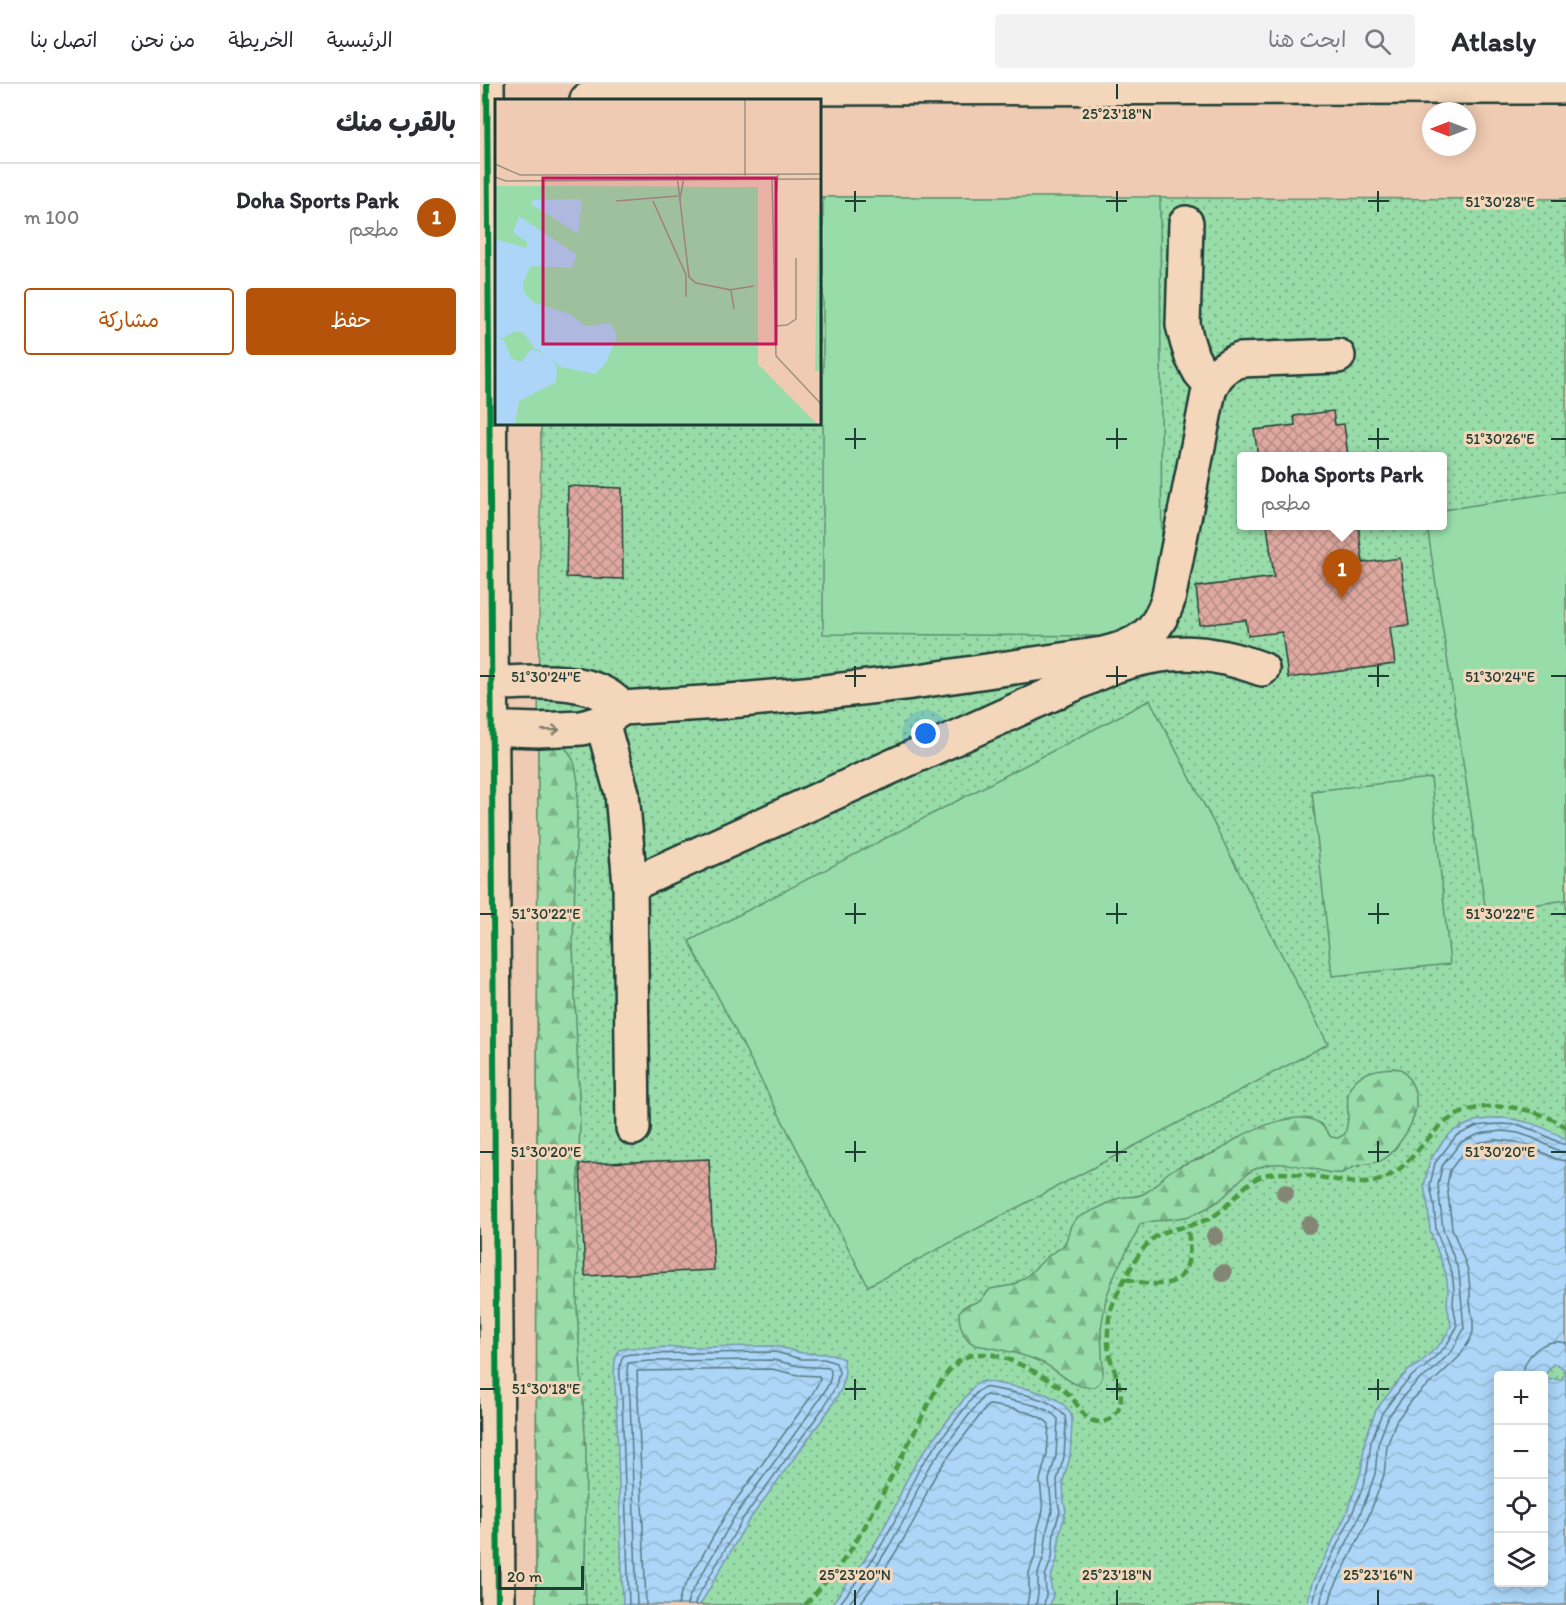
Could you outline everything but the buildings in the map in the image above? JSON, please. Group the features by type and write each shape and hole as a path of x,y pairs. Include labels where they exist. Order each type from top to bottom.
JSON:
{"street":[{"path":"591,99 644,87 1566,87"},
{"path":"488,102 484,284 486,728 498,1605"},
{"path":"1186,223 1184,325 1192,357 1211,386"},
{"path":"486,728 565,730 582,728 612,715 912,682 1117,651 1137,643 1154,628 1163,615 1168,600 1211,386 1215,376 1222,369 1240,360 1338,356"},
{"path":"630,885 1114,666 1139,658 1190,653 1239,660 1262,669"},
{"path":"1009,668 1021,710"},
{"path":"486,684 566,682 604,694 612,715 630,885 633,1128"}],"green space":[{"path":"820,197 1566,199 1566,1605 536,1605 541,424 820,424"},
{"path":"823,197 1160,197 1162,594 1154,618 1103,641 1095,636 823,634"},
{"path":"1566,491 1566,900 1486,912 1428,530 1447,530 1447,509"},
{"path":"1150,700 1328,1044 868,1286 689,941"},
{"path":"538,740 555,742 567,750 573,760 578,783 573,946 580,1123 577,1309 586,1450 586,1605 536,1605"},
{"path":"1431,778 1450,964 1332,976 1312,791"},
{"path":"1401,1069 1408,1078 1416,1096 1416,1105 1411,1124 1389,1156 1377,1162 1338,1173 1289,1164 1267,1165 1247,1174 1220,1200 1208,1208 1189,1216 1140,1224 1116,1271 1106,1298 1101,1329 1103,1374 1096,1386 1087,1387 1075,1384 1043,1363 1018,1354 975,1345 965,1335 961,1327 959,1312 965,1306 980,1301 990,1289 1013,1285 1026,1277 1048,1256 1062,1247 1071,1225 1077,1218 1119,1198 1142,1195 1166,1174 1214,1153 1265,1125 1289,1119 1310,1119 1321,1124 1331,1137 1338,1138 1345,1134 1348,1120 1348,1095 1354,1082 1372,1071"}],"water":[{"path":"1496,1118 1515,1119 1566,1139 1566,1605 1307,1605 1312,1583 1344,1519 1355,1490 1361,1471 1365,1440 1376,1410 1409,1370 1442,1342 1451,1326 1447,1304 1446,1274 1430,1231 1424,1186 1430,1160 1453,1131 1475,1121"},
{"path":"775,1346 802,1353 832,1354 843,1359 845,1372 842,1388 829,1410 747,1523 700,1605 623,1605 614,1374 619,1350"},
{"path":"984,1381 1045,1394 1056,1399 1071,1414 1070,1457 1063,1481 1066,1511 1060,1532 1057,1560 1051,1577 1053,1595 1050,1605 831,1605 877,1540 917,1461 973,1387"}],"marked path":[{"path":"805,1605 852,1548 941,1381 964,1358 972,1355 993,1355 1026,1367 1065,1391 1092,1421 1105,1421 1114,1416 1119,1409 1121,1393 1109,1352 1109,1318 1117,1295 1138,1256 1156,1236 1208,1219 1219,1212 1249,1184 1267,1174 1294,1174 1358,1183 1380,1180 1390,1176 1406,1163 1443,1124 1456,1115 1472,1110 1488,1107 1521,1109 1538,1113 1566,1127"},
{"path":"1126,1279 1157,1284 1168,1283 1182,1275 1186,1268 1189,1251 1187,1226"}],"cycle path":[{"path":"487,84 498,1605"}],"place":[{"name":"Doha Sports Park","path":"1342,599"}]}
